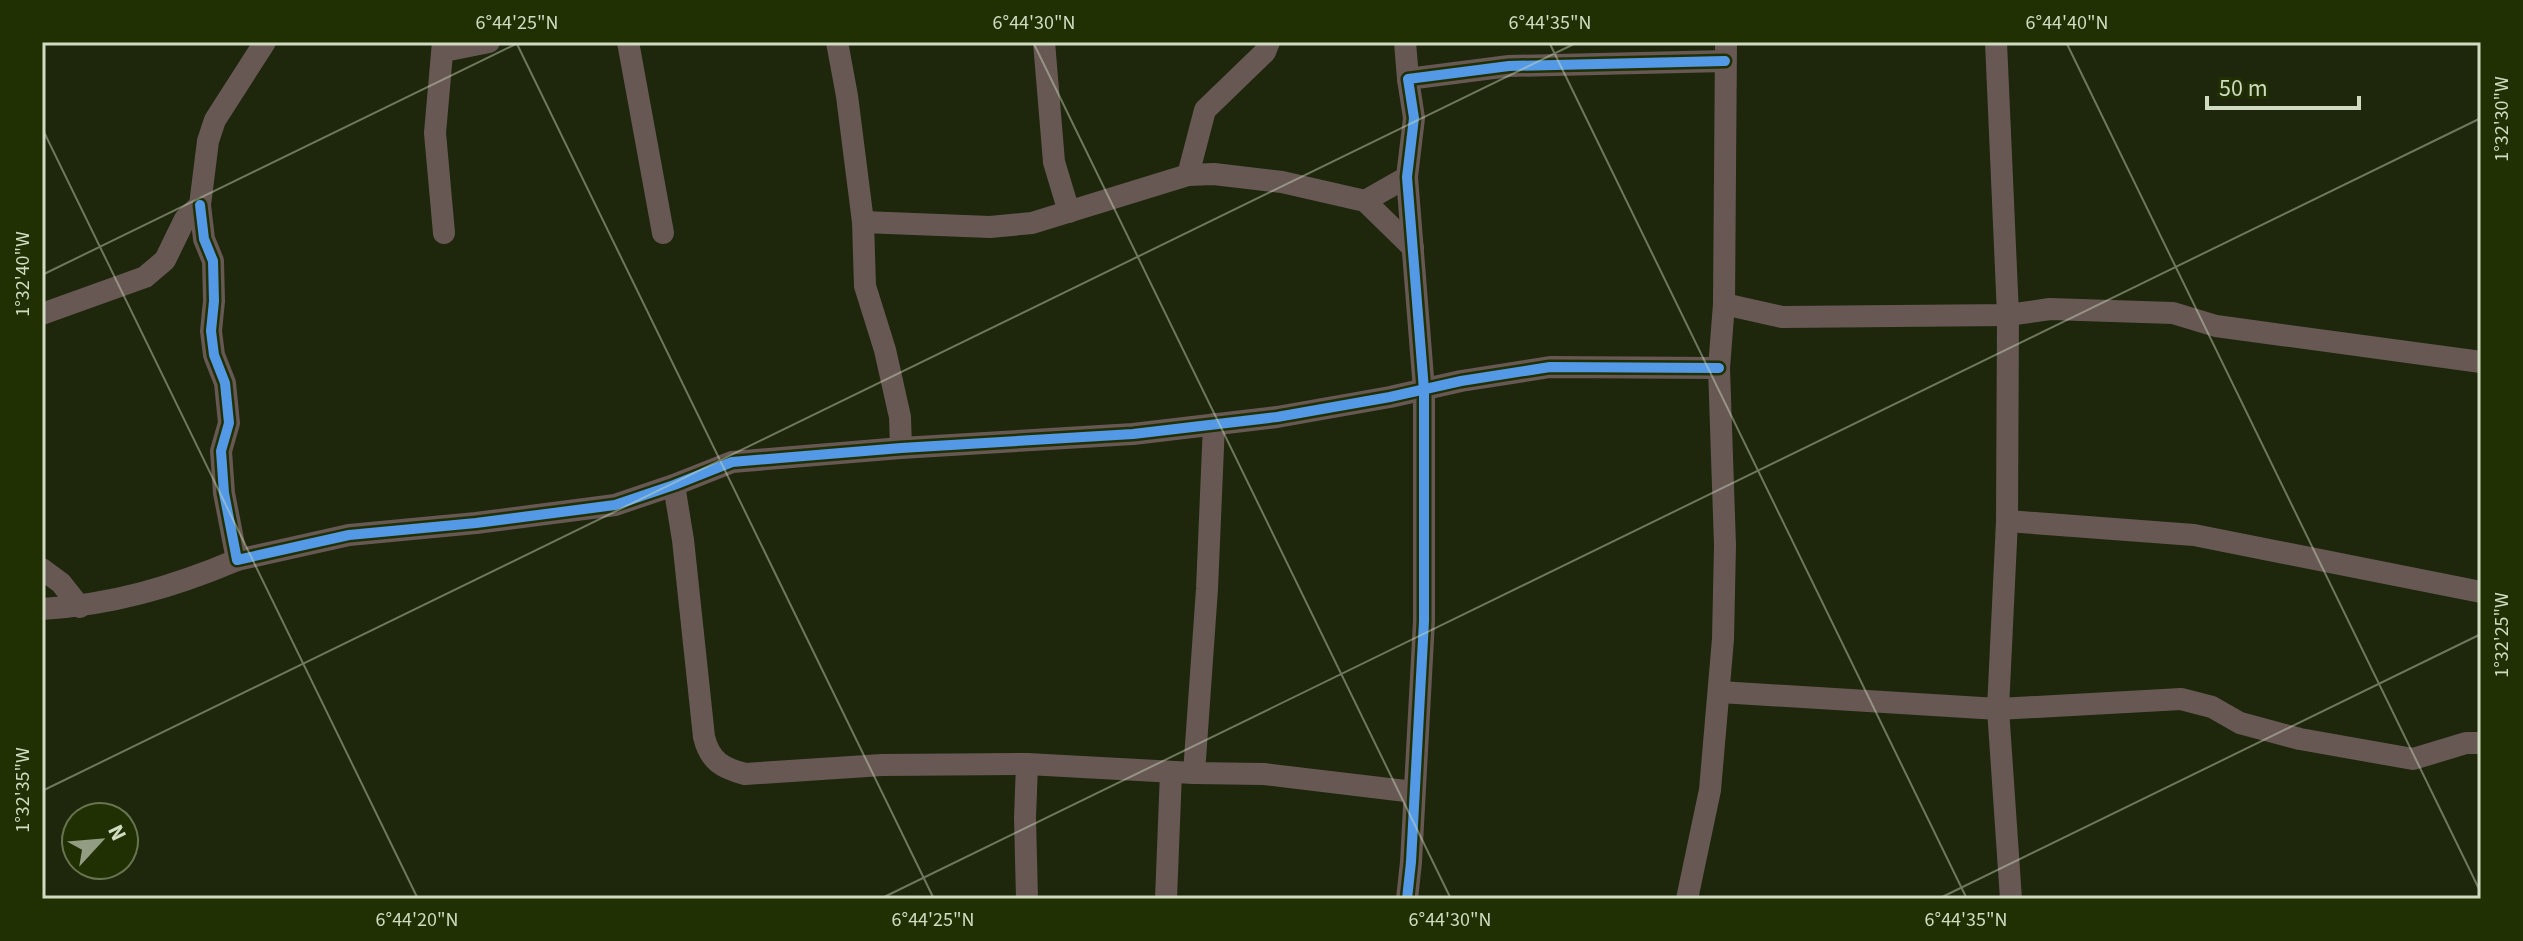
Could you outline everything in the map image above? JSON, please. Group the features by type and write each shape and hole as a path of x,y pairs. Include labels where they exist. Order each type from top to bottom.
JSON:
{"street":[{"path":"237,560 224,493 221,451 229,423 225,383 214,355 211,331 213,261 204,239 200,205 208,141 215,120 265,42"},
{"path":"444,233 435,133 444,46 489,42"},
{"path":"628,42 663,233"},
{"path":"837,42 863,222 865,286 885,350 900,417 901,448"},
{"path":"1044,42 1054,162 1069,212"},
{"path":"1188,175 1205,110 1265,52 1269,42"},
{"path":"1405,42 1414,118 1407,177 1424,390 1424,621 1407,899"},
{"path":"1996,42 2008,315 2007,521 1998,709 2011,899"},
{"path":"1408,79 1509,66 1725,52 1724,304 1719,368 1725,545 1720,692 1710,790 1687,899"},
{"path":"863,222 990,227 1032,223 1188,175 1214,174 1282,182 1365,201 1413,248"},
{"path":"1365,201 1407,177"},
{"path":"42,314 145,277 165,260 185,219 200,205"},
{"path":"1724,304 1782,317 2008,315 2050,309 2173,313 2216,326 2481,362"},
{"path":"42,609 115,601 165,588 237,560 349,535 615,505 732,462 1133,434 1277,417 1550,367 1719,368"},
{"path":"1194,773 1207,589 1214,424"},
{"path":"674,485 683,540 704,737 711,756 723,768 745,774 882,765 1027,764 1264,774 1414,792"},
{"path":"2007,521 2194,535 2481,592"},
{"path":"42,569 61,583 80,607"},
{"path":"1720,692 1998,709 2181,699 2212,707 2240,723 2285,735 2413,759 2466,743 2481,743"},
{"path":"1027,764 1027,899"},
{"path":"1166,899 1171,772"}],"cycle path":[{"path":"1407,899 1424,621 1424,390 1407,177 1414,118 1408,79 1509,66 1725,61"},
{"path":"200,205 204,239 213,261 211,331 214,355 225,383 229,423 221,451 224,493 237,560 349,535 615,505 732,462 1133,434 1277,417 1550,367 1719,368"}]}
